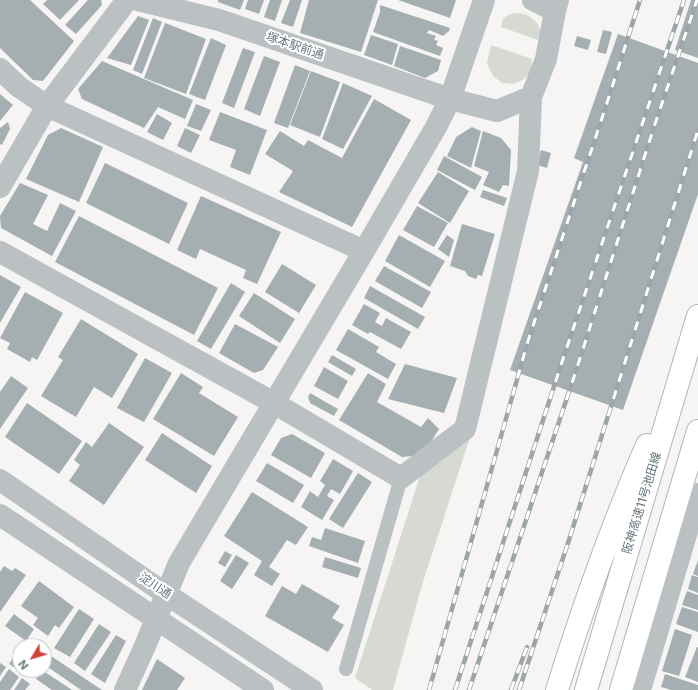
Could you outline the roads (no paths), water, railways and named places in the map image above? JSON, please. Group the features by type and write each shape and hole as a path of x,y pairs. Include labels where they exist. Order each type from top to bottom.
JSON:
{"highway":[{"name":"阪神高速11号池田線","path":"586,690 698,316"},
{"path":"557,690 574,636 631,482 686,355"},
{"path":"621,690 698,431"}],"street":[{"path":"0,187 47,106 126,0"},
{"name":"塚本駅前通","path":"138,0 219,20 450,99 497,110 531,97"},
{"path":"125,690 179,563 436,127 450,99 484,0"},
{"path":"0,252 274,403 401,478 465,429 528,171 531,97 546,59 557,5 533,0"},
{"path":"0,69 19,87 47,106 364,251"},
{"name":"淀川通","path":"0,480 166,594 312,690"},
{"path":"640,690 698,494"},
{"path":"0,515 263,690"}],"lane":[{"path":"346,669 401,478"}],"railway":[{"path":"429,690 528,341 640,0"},
{"path":"455,690 562,362 684,0"},
{"path":"469,690 575,374 654,127 697,0"},
{"path":"519,690 569,540 698,130"},
{"path":"511,690 527,647"}]}
